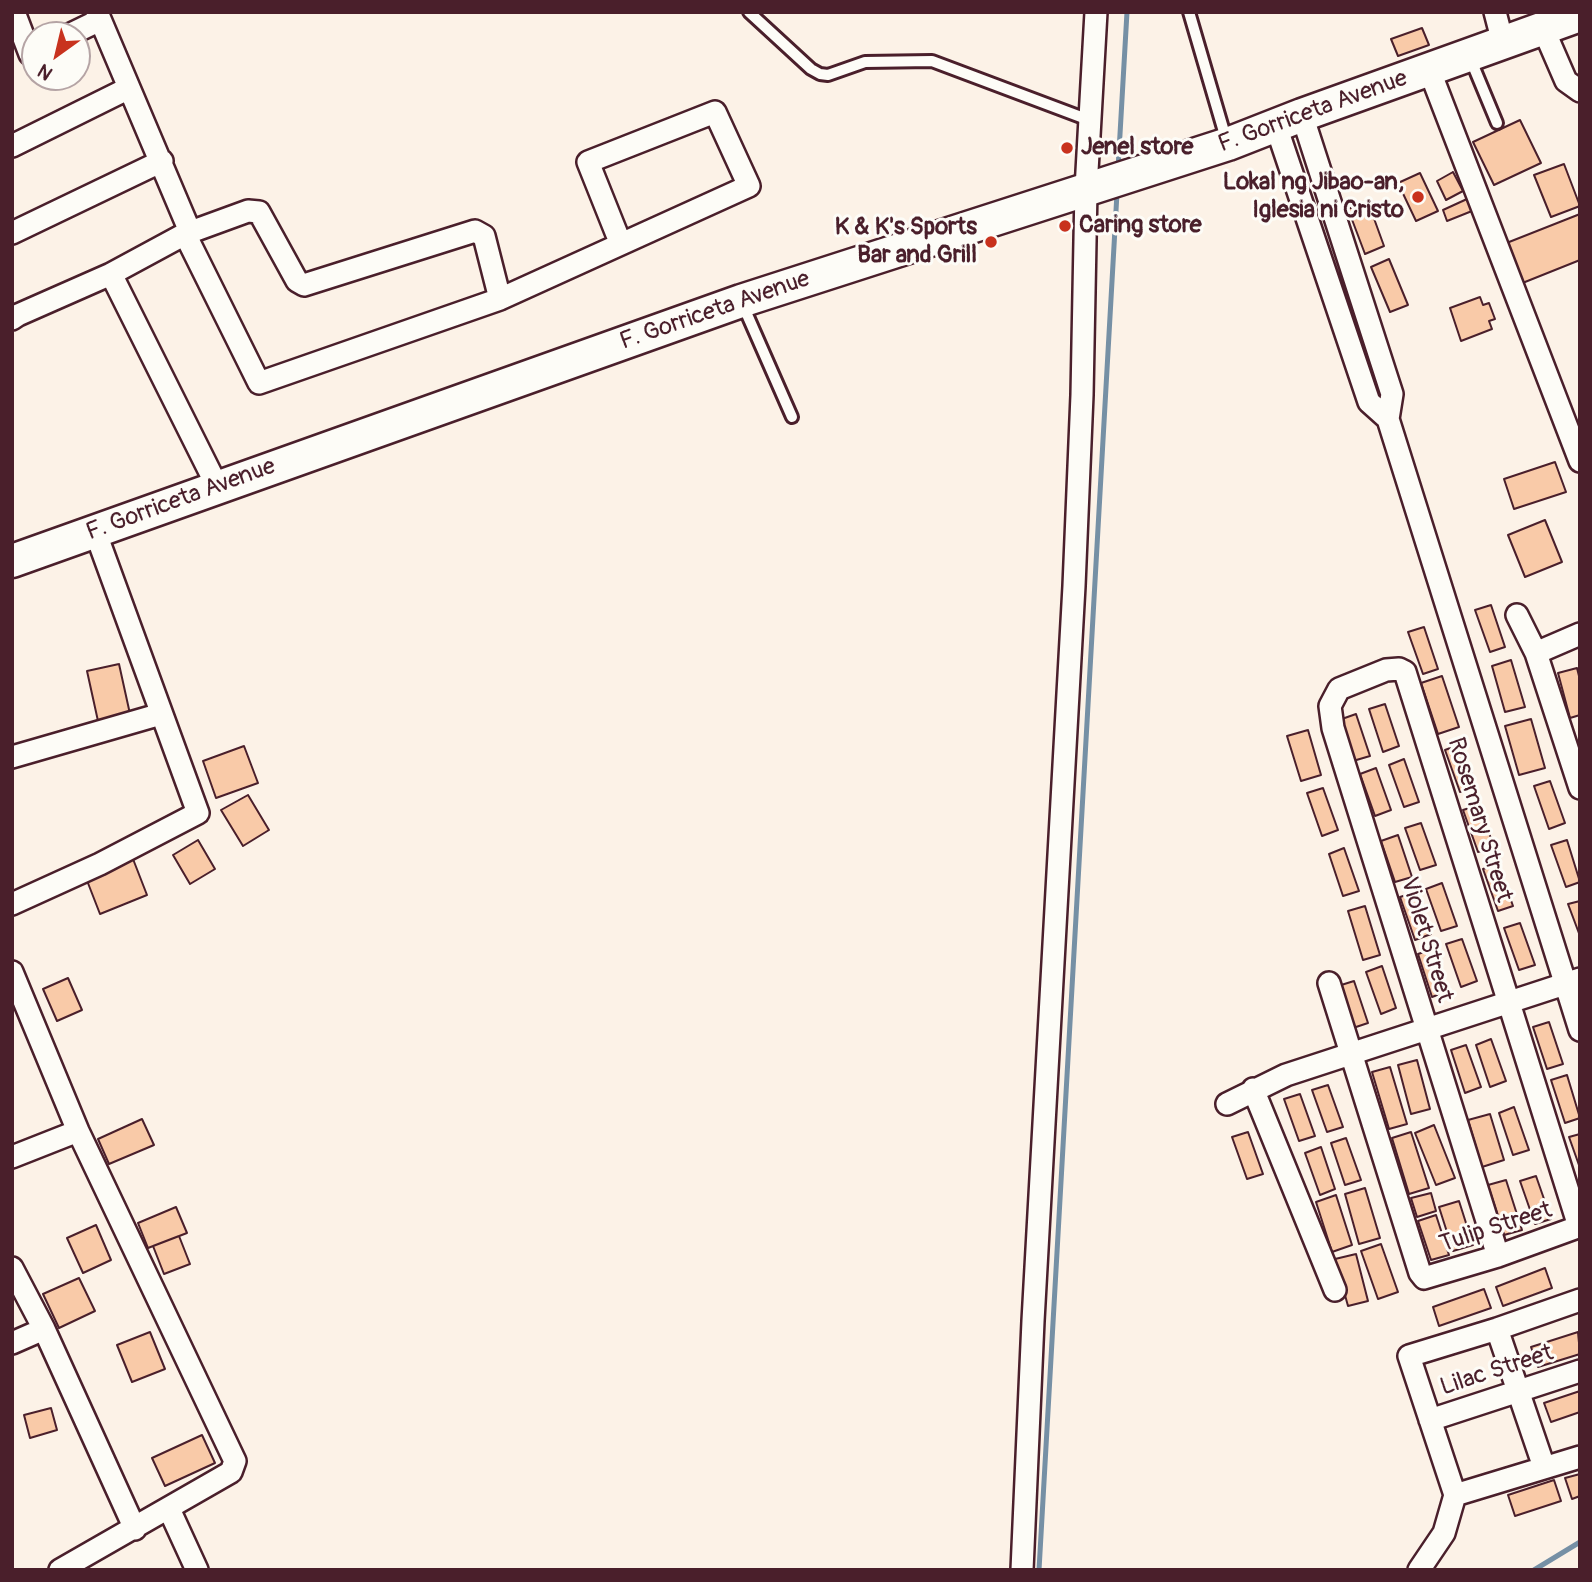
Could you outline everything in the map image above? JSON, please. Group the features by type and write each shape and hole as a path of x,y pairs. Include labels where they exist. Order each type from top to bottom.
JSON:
{"main road":[{"name":"F. Gorriceta Avenue","path":"12,561 741,301 1228,144 1580,15"}],"street":[{"path":"14,12 21,38"},
{"path":"1022,1570 1029,1385 1074,586 1082,395 1086,189 1097,12"},
{"path":"1495,12 1503,43"},
{"path":"98,16 162,161 188,234 259,383 500,299 749,186 715,112 588,162 620,243"},
{"path":"1543,28 1566,81 1580,91"},
{"path":"1429,69 1580,461"},
{"path":"12,146 129,88"},
{"path":"1289,120 1392,394 1388,419 1572,982 1580,1030"},
{"path":"12,233 162,161"},
{"path":"14,311 111,274 188,234 248,211 259,212 297,281 304,285 475,231 484,236 500,299"},
{"path":"111,274 217,486"},
{"path":"12,904 100,864 198,813 95,531"},
{"path":"1517,615 1536,653 1580,788"},
{"path":"1536,653 1580,634"},
{"name":"Rosemary Street","path":"1386,670 1399,669 1405,672 1509,1003"},
{"name":"Violet Street","path":"1386,670 1339,689 1331,702 1333,729 1498,1255"},
{"path":"12,757 161,714"},
{"path":"12,972 78,1131 235,1461 231,1472 60,1570"},
{"name":"Tulip Street","path":"1329,982 1420,1273 1424,1278 1575,1228 1577,1220 1509,1003"},
{"path":"1227,1104 1286,1075 1572,982"},
{"path":"1253,1089 1335,1290"},
{"path":"12,1157 78,1131"},
{"path":"12,1268 44,1329 135,1529"},
{"path":"1419,1570 1444,1533 1455,1494 1409,1356 1580,1300"},
{"path":"12,1343 44,1329"},
{"path":"1497,1329 1544,1467"},
{"name":"Lilac Street","path":"1430,1420 1580,1371"},
{"path":"1455,1494 1580,1457"},
{"path":"169,1508 197,1570"}],"lane":[{"path":"748,12 820,74 828,75 864,62 932,61 1089,120"},
{"path":"1189,12 1228,144"},
{"path":"1469,55 1497,123"},
{"path":"741,301 792,417"}],"building":[{"path":"1422,28 1429,45 1398,56 1391,39"},
{"path":"1520,120 1541,163 1494,185 1473,142"},
{"path":"1564,164 1580,206 1551,217 1534,175"},
{"path":"1453,172 1463,191 1446,200 1437,181"},
{"name":"Lokal ng Jibao-an, Iglesia ni Cristo","path":"1420,173 1438,211 1416,221 1398,183"},
{"path":"1467,199 1472,211 1447,221 1443,210"},
{"path":"1368,202 1384,246 1365,254 1348,209"},
{"path":"1580,214 1580,260 1520,284 1504,244"},
{"path":"1389,259 1408,305 1390,312 1371,267"},
{"path":"1480,297 1483,305 1489,303 1495,319 1489,321 1492,329 1461,341 1450,308"},
{"path":"1555,462 1566,492 1514,509 1504,479"},
{"path":"1545,520 1562,562 1525,577 1508,535"},
{"path":"1491,605 1505,647 1490,652 1475,610"},
{"path":"1424,627 1438,669 1423,674 1408,632"},
{"path":"1511,660 1525,707 1505,712 1492,666"},
{"path":"119,664 130,714 98,721 87,671"},
{"path":"1577,668 1580,680 1580,715 1570,718 1558,673"},
{"path":"1442,676 1459,727 1438,734 1421,683"},
{"path":"1385,704 1399,746 1383,752 1369,709"},
{"path":"1356,714 1370,756 1353,761 1339,720"},
{"path":"1531,719 1545,768 1519,775 1505,726"},
{"path":"1308,730 1321,775 1301,781 1287,736"},
{"path":"1461,744 1476,786 1460,792 1445,750"},
{"path":"244,746 258,783 216,798 203,761"},
{"path":"1404,759 1419,802 1404,807 1389,765"},
{"path":"1376,768 1391,810 1375,816 1360,774"},
{"path":"1550,781 1565,823 1549,829 1534,786"},
{"path":"1323,788 1338,830 1322,836 1307,793"},
{"path":"248,795 269,830 243,846 221,810"},
{"path":"1479,805 1494,847 1478,852 1463,810"},
{"path":"1421,823 1436,865 1420,870 1405,828"},
{"path":"1398,835 1412,877 1395,882 1381,841"},
{"path":"198,840 215,869 190,884 173,855"},
{"path":"1567,840 1580,882 1566,887 1551,845"},
{"path":"1344,848 1359,891 1343,896 1329,854"},
{"path":"133,859 147,895 100,914 86,878"},
{"path":"1498,864 1513,906 1498,911 1483,869"},
{"path":"1442,883 1457,926 1441,931 1426,889"},
{"path":"1416,892 1431,934 1415,940 1400,897"},
{"path":"1580,901 1580,936 1568,904"},
{"path":"1365,906 1380,955 1363,960 1348,911"},
{"path":"1520,923 1535,965 1519,970 1504,928"},
{"path":"1462,939 1477,981 1461,987 1446,944"},
{"path":"1433,949 1448,991 1432,997 1418,954"},
{"path":"1382,966 1396,1008 1381,1014 1366,972"},
{"path":"68,978 82,1010 57,1021 43,989"},
{"path":"1354,981 1368,1023 1353,1028 1338,986"},
{"path":"1549,1022 1563,1064 1547,1069 1533,1027"},
{"path":"1491,1039 1506,1081 1490,1087 1476,1045"},
{"path":"1466,1045 1481,1087 1465,1093 1451,1050"},
{"path":"1417,1060 1430,1109 1411,1114 1398,1065"},
{"path":"1390,1067 1407,1124 1389,1129 1372,1072"},
{"path":"1567,1075 1580,1118 1565,1123 1551,1080"},
{"path":"1328,1085 1343,1127 1327,1132 1312,1090"},
{"path":"1300,1094 1315,1136 1299,1141 1284,1099"},
{"path":"1514,1107 1529,1150 1513,1155 1499,1113"},
{"path":"1490,1114 1504,1160 1482,1167 1468,1120"},
{"path":"142,1119 154,1145 109,1164 98,1139"},
{"path":"1434,1125 1455,1178 1436,1185 1415,1133"},
{"path":"1248,1132 1263,1174 1247,1179 1232,1137"},
{"path":"1411,1132 1429,1188 1409,1194 1392,1138"},
{"path":"1580,1134 1580,1168 1569,1137"},
{"path":"1346,1138 1361,1180 1345,1185 1331,1143"},
{"path":"1321,1147 1335,1189 1320,1195 1305,1153"},
{"path":"1536,1176 1551,1219 1535,1224 1520,1181"},
{"path":"1506,1180 1522,1230 1504,1235 1488,1185"},
{"path":"1365,1188 1380,1238 1359,1244 1345,1194"},
{"path":"1431,1193 1436,1211 1417,1217 1411,1198"},
{"path":"1336,1195 1352,1245 1332,1252 1316,1202"},
{"path":"1459,1201 1473,1245 1453,1251 1439,1207"},
{"path":"176,1207 187,1233 148,1248 138,1223"},
{"path":"1436,1215 1449,1255 1431,1260 1418,1221"},
{"path":"96,1225 111,1260 83,1273 67,1238"},
{"path":"179,1236 190,1264 164,1274 153,1246"},
{"path":"1381,1244 1398,1292 1378,1299 1361,1251"},
{"path":"1356,1254 1368,1301 1348,1306 1335,1259"},
{"path":"1545,1268 1552,1288 1503,1306 1496,1287"},
{"path":"79,1278 95,1311 59,1328 43,1294"},
{"path":"1484,1289 1491,1308 1439,1326 1433,1307"},
{"path":"150,1332 165,1369 132,1382 117,1345"},
{"path":"1578,1332 1580,1354 1538,1367 1531,1347"},
{"path":"1580,1391 1580,1412 1551,1422 1544,1403"},
{"path":"51,1408 57,1430 30,1438 24,1415"},
{"path":"202,1435 215,1463 165,1486 152,1458"},
{"path":"1580,1474 1580,1496 1572,1499 1565,1478"},
{"path":"1554,1480 1561,1501 1515,1516 1508,1495"}],"waterway":[{"path":"1118,169 1127,12"},
{"path":"1039,1570 1117,193"},
{"path":"1534,1570 1580,1542"}],"place":[{"name":"Jenel store","path":"1067,148"},
{"name":"Lokal ng Jibao-an, Iglesia ni Cristo","path":"1418,197"},
{"name":"Caring store","path":"1065,226"},
{"name":"K & K's Sports Bar and Grill","path":"991,242"}]}
